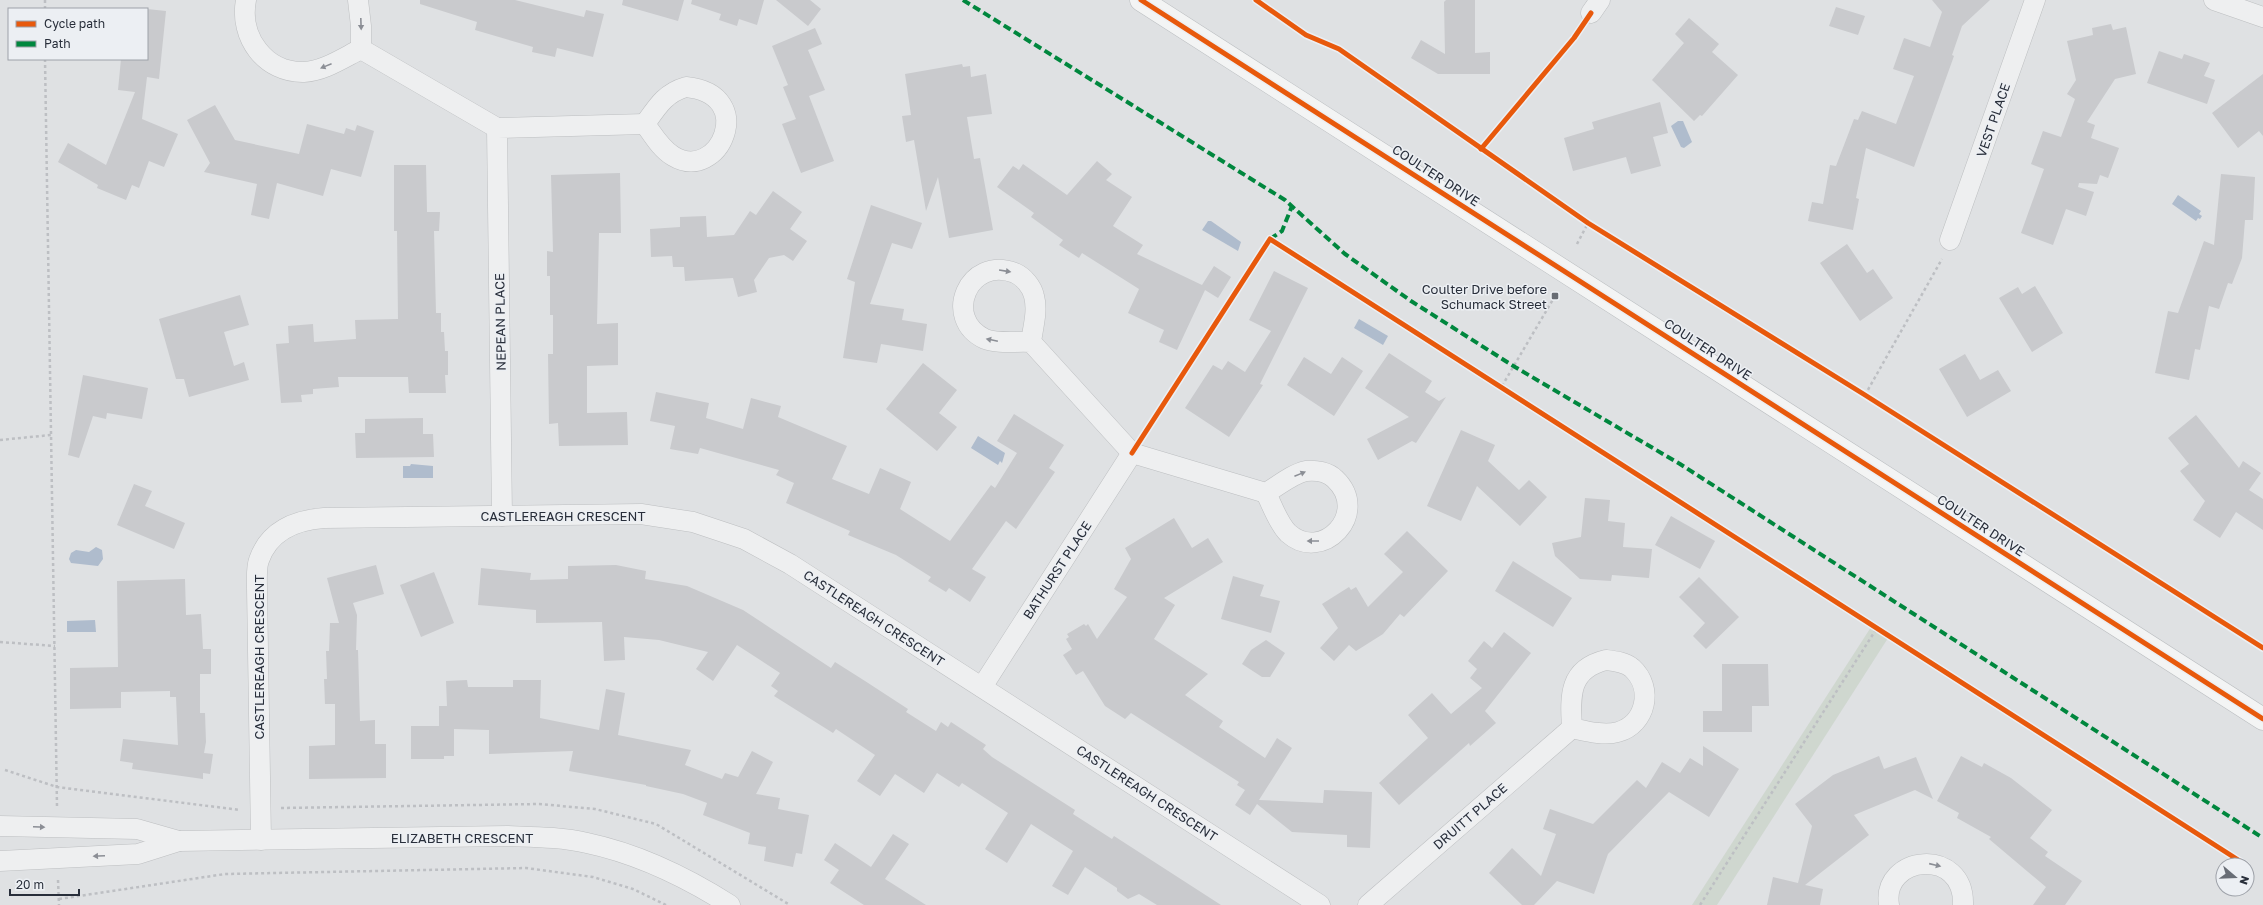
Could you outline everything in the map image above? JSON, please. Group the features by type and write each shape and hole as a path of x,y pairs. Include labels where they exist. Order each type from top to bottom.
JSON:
{"main road":[{"name":"COULTER DRIVE","path":"1141,0 2263,719"}],"street":[{"path":"246,0 244,12 246,31 255,48 269,62 286,70 305,72 324,68 361,49"},
{"path":"358,0 361,26 361,49"},
{"name":"VEST PLACE","path":"1950,240 2035,0"},
{"path":"2214,0 2263,17"},
{"path":"361,49 497,128 645,124"},
{"name":"NEPEAN PLACE","path":"497,128 502,516"},
{"path":"1031,342 1132,453 1266,493"},
{"name":"BATHURST PLACE","path":"982,687 1132,453"},
{"name":"CASTLEREAGH CRESCENT","path":"261,840 257,588 258,561 270,538 293,524 309,520 641,514 693,522 744,539 790,564 1320,905"},
{"name":"DRUITT PLACE","path":"1368,905 1572,728"},
{"name":"ELIZABETH CRESCENT","path":"0,826 137,830 179,841 508,836 561,839 588,843 639,858 664,868 730,905"},
{"name":"ELIZABETH CRESCENT","path":"0,861 138,854 179,841"},
{"path":"1889,905 1891,886 1899,874 1910,866 1924,863 1938,864 1950,871 1959,882 1964,894 1963,905"}],"path":[{"path":"46,60 58,827"},
{"path":"1582,219 1595,227"},
{"path":"1576,244 1588,223"},
{"path":"1865,395 1938,268 1950,240"},
{"path":"1502,386 1555,296"},
{"path":"1496,382 1509,391"},
{"path":"1859,391 1872,399"},
{"path":"0,440 51,435"},
{"path":"1871,624 1884,632"},
{"path":"1700,905 1878,628"},
{"path":"0,642 54,646"},
{"path":"5,770 57,787 218,806 238,810 260,808"},
{"path":"58,858 59,905"},
{"path":"59,899 225,874 526,868 593,877 633,889 666,905"}],"shaded area":[{"path":"1873,624 1890,635 1717,905 1692,905"}],"water":[{"path":"1678,121 1683,121 1692,142 1684,148 1681,147 1671,126"},
{"path":"2178,195 2201,211 2199,214 2202,216 2200,219 2198,218 2196,221 2172,204"},
{"path":"1208,221 1211,221 1241,242 1238,251 1202,230"},
{"path":"1359,319 1388,336 1383,345 1354,328"},
{"path":"978,436 1005,453 1002,463 1000,461 998,465 971,448"},
{"path":"411,464 433,466 433,478 403,478 403,466 410,466"},
{"path":"96,547 102,550 103,559 98,566 71,563 69,559 71,553 76,550 89,552"},
{"path":"95,620 96,632 67,632 67,621"}],"building":[{"path":"420,0 515,0 584,17 586,10 604,14 593,57 557,48 555,57 532,52 533,47 475,30 477,22 420,4"},
{"path":"623,0 684,0 678,21 622,5"},
{"path":"692,0 764,0 757,25 739,19 737,26 719,20 721,14 691,4"},
{"path":"776,0 810,0 821,9 808,26"},
{"path":"1446,0 1475,0 1475,53 1490,52 1490,74 1438,74 1411,58 1421,40 1445,54 1444,2"},
{"path":"1932,0 1990,0 1962,26 1952,55 1954,56 1914,167 1866,148 1856,198 1859,199 1853,230 1808,221 1812,202 1823,204 1830,165 1836,166 1854,119 1858,120 1862,111 1896,124 1914,76 1893,69 1904,38 1930,47 1942,12"},
{"path":"1836,7 1865,16 1858,35 1829,26"},
{"path":"148,9 166,11 159,79 147,77 142,119 178,134 164,167 149,161 139,188 132,185 126,200 97,188 98,185 58,162 68,143 106,165 135,92 118,90 121,60 148,60"},
{"path":"1689,18 1719,44 1712,52 1738,75 1702,116 1700,115 1694,121 1652,80 1684,43 1675,34"},
{"path":"2111,24 2113,30 2126,27 2136,74 2115,79 2087,122 2095,125 2091,138 2119,148 2108,178 2100,175 2097,184 2079,183 2078,187 2094,192 2086,216 2066,209 2053,245 2021,233 2044,169 2031,164 2043,131 2061,137 2075,99 2067,94 2076,80 2067,41 2093,35 2092,28"},
{"path":"815,28 822,44 808,50 825,90 809,96 834,161 801,173 782,124 796,119 783,87 788,85 772,46"},
{"path":"2159,51 2182,59 2184,54 2210,63 2204,76 2215,80 2207,104 2147,83"},
{"path":"962,64 963,67 970,66 971,77 986,74 992,114 967,117 974,159 980,158 993,230 949,238 938,177 926,211 914,140 906,142 902,116 911,115 905,74"},
{"path":"2263,74 2263,136 2259,131 2238,148 2212,113"},
{"path":"1660,102 1668,133 1653,137 1661,166 1631,174 1626,157 1573,171 1564,138 1594,129 1592,122"},
{"path":"215,105 235,140 299,154 307,124 344,134 346,128 355,131 357,125 374,131 361,177 331,169 323,196 277,183 269,219 251,215 257,184 204,172 210,163 187,120"},
{"path":"1097,161 1112,174 1106,180 1132,197 1113,226 1143,245 1137,254 1202,285 1214,266 1231,277 1218,298 1205,290 1177,350 1159,342 1164,330 1128,313 1139,289 1082,253 1079,258 1059,245 1063,240 1031,217 1034,213 997,187 1013,166 1019,170 1023,164 1067,195"},
{"path":"394,165 426,165 427,212 440,212 439,231 434,231 436,313 441,313 441,332 444,332 445,351 448,351 448,375 445,375 446,393 409,393 408,377 338,377 339,387 313,389 313,394 301,395 302,402 281,403 276,344 289,343 288,326 313,324 314,342 356,339 355,320 398,319 397,231 394,231"},
{"path":"620,173 621,233 599,233 597,324 618,323 618,365 587,366 587,413 627,412 628,445 559,446 558,423 549,424 548,354 553,354 553,315 550,315 550,276 547,276 547,251 553,252 551,175"},
{"path":"2221,174 2255,177 2253,220 2245,220 2242,258 2232,284 2228,283 2219,309 2209,306 2200,350 2195,349 2189,380 2155,373 2168,311 2178,313 2204,241 2214,245"},
{"path":"773,191 802,212 790,229 807,241 793,261 784,255 769,258 754,280 757,292 738,297 733,278 685,281 684,267 673,267 672,256 651,257 650,229 680,227 680,217 706,216 707,237 734,235 750,211 756,215"},
{"path":"871,205 922,223 912,249 892,243 870,304 904,309 902,320 927,324 923,351 881,344 877,363 843,358 855,282 847,279"},
{"path":"1847,244 1867,273 1873,269 1893,298 1860,321 1820,263"},
{"path":"1274,271 1308,288 1260,384 1263,385 1229,437 1185,408 1213,365 1222,370 1228,361 1245,372 1271,331 1249,320"},
{"path":"2035,286 2063,333 2032,352 1999,298 2018,287 2022,294"},
{"path":"240,295 249,325 224,332 234,366 244,362 249,380 189,397 184,379 176,379 159,319"},
{"path":"1389,353 1432,381 1425,392 1439,401 1446,397 1416,443 1412,441 1378,460 1367,439 1409,417 1365,388"},
{"path":"1965,354 1980,380 1998,370 2011,391 1967,417 1939,369"},
{"path":"1304,357 1331,374 1342,357 1363,371 1334,416 1287,385"},
{"path":"923,363 957,390 939,413 957,427 937,451 886,409"},
{"path":"83,375 148,388 142,419 107,413 106,419 93,416 79,458 68,455"},
{"path":"656,392 709,403 706,418 743,429 751,398 781,406 778,417 847,446 832,479 869,494 880,468 911,482 900,509 950,541 991,485 995,488 1017,453 997,441 1014,414 1064,445 1049,468 1055,472 1016,529 1006,521 972,569 986,577 970,602 949,588 946,592 928,581 931,577 896,555 848,535 850,531 786,503 794,483 776,475 779,470 700,448 698,454 670,449 675,426 650,421"},
{"path":"2196,415 2239,468 2243,461 2261,473 2249,490 2263,499 2263,530 2236,512 2220,538 2193,520 2205,501 2180,471 2189,464 2168,438"},
{"path":"423,418 423,434 433,434 434,457 356,458 355,433 365,433 365,419"},
{"path":"1461,430 1495,445 1488,461 1519,490 1529,480 1547,497 1520,526 1477,486 1461,521 1427,506"},
{"path":"134,484 152,491 145,506 185,523 174,549 117,525"},
{"path":"1585,498 1610,500 1608,521 1625,523 1623,547 1652,549 1649,578 1612,575 1611,581 1580,579 1555,556 1552,543 1581,537"},
{"path":"1671,516 1715,541 1700,569 1655,545"},
{"path":"1174,518 1192,548 1208,538 1223,562 1164,598 1175,605 1154,639 1208,674 1185,695 1223,721 1219,727 1265,758 1277,738 1292,748 1259,800 1323,803 1324,790 1372,792 1370,848 1347,847 1347,835 1292,832 1257,804 1250,815 1235,805 1245,790 1237,785 1239,782 1131,713 1125,719 1105,706 1083,671 1076,675 1063,655 1072,649 1066,639 1069,637 1067,634 1084,624 1086,626 1088,624 1097,639 1127,597 1114,589 1131,559 1125,548"},
{"path":"1407,531 1448,571 1404,617 1400,614 1383,634 1356,651 1349,645 1334,661 1320,648 1338,628 1322,604 1349,587 1351,590 1356,587 1368,607 1403,572 1384,554"},
{"path":"1513,561 1572,598 1553,627 1495,591"},
{"path":"376,565 384,594 353,603 357,615 356,650 358,650 360,721 375,720 375,744 386,744 386,778 309,779 309,746 335,745 335,704 325,704 324,679 327,679 326,651 329,651 330,623 339,623 327,578"},
{"path":"616,565 646,571 645,579 687,586 743,610 831,668 835,662 908,709 906,712 936,731 941,722 948,727 951,722 986,745 983,749 992,757 1075,810 1073,814 1112,839 1114,836 1221,905 1157,905 1139,894 1128,899 1117,891 1117,888 1085,867 1068,895 1052,886 1073,851 1031,824 1007,863 985,849 1008,813 962,783 959,787 937,773 924,793 895,774 880,796 857,781 875,755 836,729 833,733 774,696 778,691 771,686 780,673 737,645 713,681 696,669 708,652 659,640 624,637 625,660 604,661 602,622 536,623 536,610 478,605 481,568 531,573 530,580 568,579 568,566"},
{"path":"434,572 454,623 421,637 400,585"},
{"path":"1233,576 1264,585 1260,596 1280,601 1271,633 1221,619"},
{"path":"1699,577 1739,617 1706,649 1693,636 1705,623 1679,597"},
{"path":"185,579 186,615 201,614 203,649 211,649 211,674 200,674 200,713 205,713 206,742 204,753 213,754 210,774 203,773 203,779 132,769 133,763 120,761 123,739 178,745 176,697 170,697 170,691 121,692 121,708 70,709 70,668 118,667 117,581"},
{"path":"1504,632 1531,653 1485,711 1496,723 1470,746 1469,743 1399,805 1379,783 1428,738 1408,715 1432,693 1451,714 1482,688 1470,678 1477,669 1468,661 1484,641 1492,648"},
{"path":"1266,640 1285,653 1270,677 1262,677 1242,664 1251,650"},
{"path":"1722,664 1768,664 1769,706 1752,706 1752,732 1703,732 1703,711 1722,711"},
{"path":"467,680 468,687 513,687 513,680 541,680 540,718 599,730 606,689 625,693 618,735 691,750 685,765 722,779 725,773 738,777 752,751 773,762 756,794 780,798 778,809 809,815 802,854 796,853 793,867 764,861 766,847 748,844 750,833 703,815 707,803 683,794 646,785 569,771 573,751 489,754 489,730 454,729 454,756 444,756 444,759 411,759 411,726 439,726 439,706 447,706 446,681"},
{"path":"1703,746 1739,769 1709,817 1669,792 1608,854 1594,894 1557,881 1534,905 1522,905 1489,873 1512,848 1541,876 1556,834 1543,829 1550,809 1593,824 1637,780 1646,788 1662,762 1680,773 1690,758 1703,766"},
{"path":"1879,756 1884,769 1916,757 1933,799 1915,790 1854,815 1869,835 1805,885 1823,889 1820,905 1767,905 1773,877 1798,883 1812,826 1795,804 1833,775"},
{"path":"1961,756 1982,767 1984,763 2011,778 2052,810 2030,838 2048,852 2045,856 2082,881 2065,905 2033,905 2046,887 1989,839 1991,837 1957,818 1959,813 1937,801"},
{"path":"893,834 909,844 885,879 926,905 864,905 830,883 839,870 824,860 835,843 871,867"}],"marked path":[{"path":"963,0 1285,200 1345,254 1411,301 1515,367 1680,464 2263,838"},
{"path":"1270,239 1282,231 1292,206"}],"cycle path":[{"path":"1141,0 2263,719"},
{"path":"1256,0 1306,35 1339,49 1588,223 1865,395 2263,648"},
{"path":"1481,149 1574,38 1591,13"},
{"path":"1132,453 1270,239 2234,857"}],"place":[{"name":"Coulter Drive before Schumack Street","path":"1555,296"}]}
